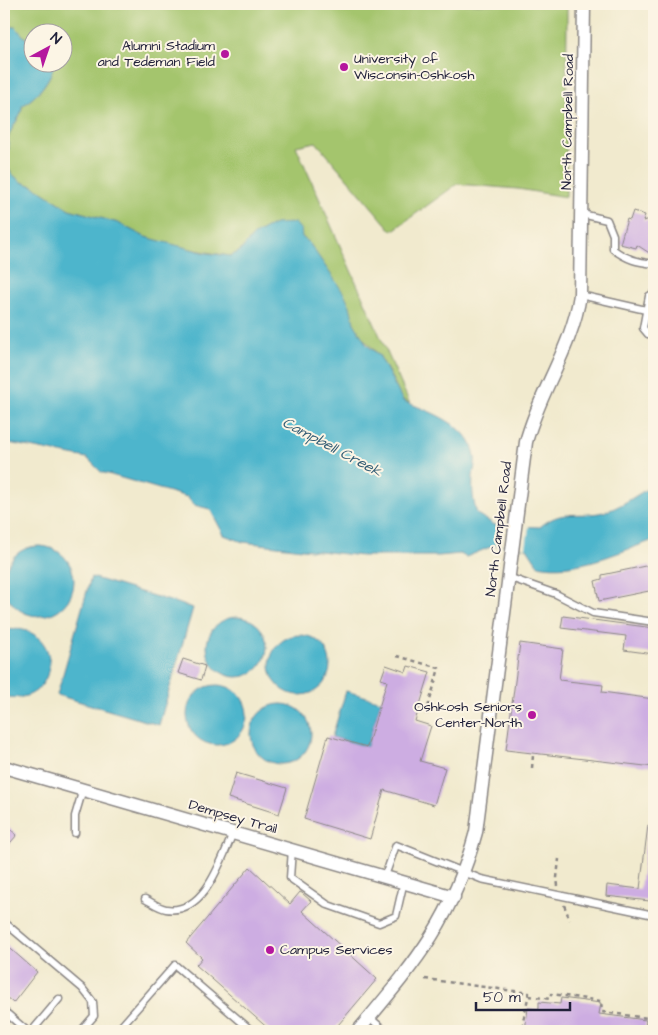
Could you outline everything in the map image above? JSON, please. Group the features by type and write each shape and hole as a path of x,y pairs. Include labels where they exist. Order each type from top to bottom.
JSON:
{"street":[{"name":"North Campbell Road","path":"358,1031 425,950 454,897 464,873 479,812 522,463 531,422 570,340 580,295 584,4"},
{"name":"Dempsey Trail","path":"4,767 454,897"}],"lane":[{"path":"582,214 607,220 613,235 613,249 621,255 631,261 654,264"},
{"path":"654,294 649,296 642,328 648,334 654,335"},
{"path":"580,295 646,310"},
{"path":"508,577 556,594 593,613 654,622"},
{"path":"75,833 75,816 83,789"},
{"path":"145,898 165,909 182,908 198,900 216,873 233,832"},
{"path":"385,876 396,845 481,879 654,915"},
{"path":"292,849 290,878 328,905 379,923 396,916 404,882"},
{"path":"4,922 82,988 93,1002 94,1016 81,1031"},
{"path":"117,1031 175,965 252,1031"},
{"path":"32,1031 59,999"},
{"path":"4,1012 27,1031"},
{"path":"370,1017 385,1031"}],"path":[{"path":"397,656 439,668 425,718"},
{"path":"420,706 428,709"},
{"path":"532,768 533,755"},
{"path":"425,979 529,993 529,996 550,999 550,994 601,1002 602,1012 648,1018 648,1024 654,1025"},
{"path":"521,1031 529,996"}],"green space":[{"name":"University of Wisconsin-Oshkosh","path":"4,4 567,4 566,197 518,189 457,184 392,231 316,142 296,146 410,404 400,398 395,384 379,355 359,334 331,277 310,244 302,237 254,235 239,252 230,256 184,248 145,237 118,223 69,209 33,186 21,182 11,173 4,161 9,148 8,137 22,106 36,95 52,72 72,72 72,22 22,22 22,34 15,27 4,27"}],"water":[{"path":"4,27 15,27 22,34 22,72 52,72 41,90 22,106 8,137 9,148 4,157"},
{"name":"Campbell Creek","path":"4,161 11,173 21,182 33,186 69,209 118,223 145,237 206,253 230,256 239,252 254,235 265,229 275,224 295,223 301,230 302,237 310,244 345,295 354,323 367,345 379,355 403,401 447,421 466,436 472,446 475,459 473,491 477,514 495,525 540,527 548,521 562,516 606,511 654,485 654,540 582,564 552,567 538,565 527,548 495,545 466,557 460,554 438,556 362,556 243,542 224,535 210,509 194,505 187,497 101,472 87,458 4,442"},
{"path":"39,546 52,549 64,556 71,568 74,581 71,594 64,606 52,613 39,616 26,613 14,606 7,594 4,581 7,568 14,556 26,549"},
{"path":"91,577 193,608 159,725 57,695"},
{"path":"237,617 253,622 258,626 262,631 267,647 262,663 258,668 253,672 237,677 221,672 216,668 212,663 207,647 212,631 216,626 221,622"},
{"path":"18,629 34,634 44,644 49,657 49,670 44,682 34,692 21,697 4,696 4,630"},
{"path":"300,635 316,640 321,644 325,649 330,665 325,681 321,686 316,690 300,695 284,690 279,686 275,681 270,665 275,649 279,644 284,640"},
{"path":"217,685 233,690 238,694 242,699 247,715 242,731 238,736 233,740 217,745 201,740 196,736 192,731 187,715 192,699 196,694 201,690"},
{"path":"346,691 381,701 367,747 332,737"},
{"path":"281,704 298,709 306,717 311,734 306,751 298,759 281,764 264,759 256,751 251,734 256,717 264,709"}],"pier":[{"path":"498,523 529,526 526,548 495,545"}],"building":[{"path":"633,211 645,215 643,221 654,218 654,256 637,245 636,248 620,244 627,219 630,220"},
{"path":"650,565 651,569 654,569 654,590 599,601 595,581 602,579 602,575"},
{"path":"563,616 654,628 654,654 624,650 626,636 561,628"},
{"path":"520,643 563,649 559,680 603,685 602,692 654,699 651,732 654,732 654,767 506,750"},
{"path":"183,659 205,666 201,680 178,673"},
{"path":"386,665 406,672 408,666 430,672 415,721 431,726 420,761 445,768 434,805 384,790 370,839 304,819 328,736 367,747 387,681 381,679"},
{"path":"236,773 287,788 279,814 228,798"},
{"path":"4,824 17,835 4,850"},
{"path":"648,825 654,826 654,866 650,901 606,896 607,885 640,889"},
{"name":"Campus Services","path":"250,867 290,904 300,892 302,893 311,901 302,911 377,979 333,1031 271,1031 196,965 202,958 186,943"},
{"path":"4,943 37,972 13,1003 4,995"},
{"path":"561,998 601,1003 599,1014 646,1020 645,1031 525,1031 528,1008 539,1009 539,1002 560,1004"}],"place":[{"name":"Alumni Stadium and Tedeman Field","path":"225,54"},
{"name":"University of Wisconsin-Oshkosh","path":"344,67"},
{"name":"Oshkosh Seniors Center-North","path":"532,715"},
{"name":"Campus Services","path":"270,950"}]}
